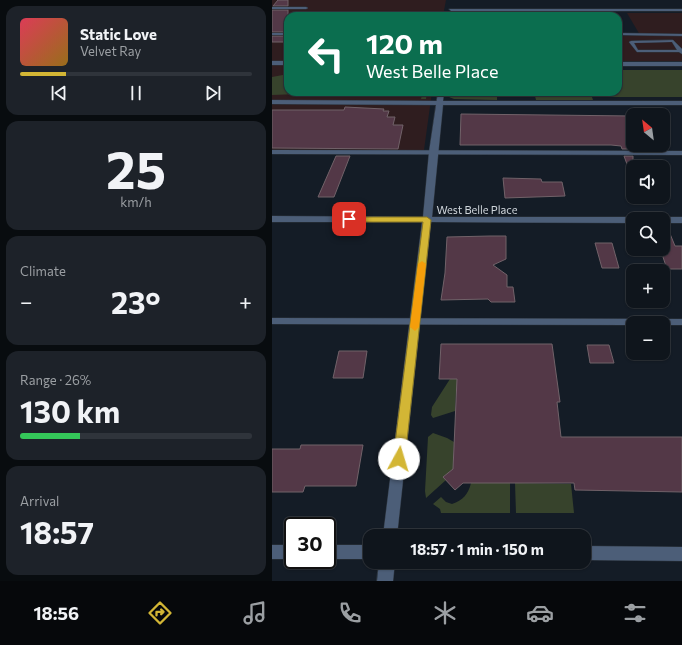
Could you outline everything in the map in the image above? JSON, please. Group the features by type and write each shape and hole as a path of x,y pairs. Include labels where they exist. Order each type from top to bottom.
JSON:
{"street":[{"path":"450,12 451,7 682,10"},
{"path":"272,8 306,8"},
{"path":"391,529 441,96"},
{"path":"440,103 682,103"},
{"name":"West Belle Place","path":"272,219 626,220"},
{"path":"670,220 682,220"},
{"path":"272,552 284,552"},
{"path":"336,552 363,552"},
{"path":"591,553 682,554"},
{"path":"385,581 386,569"}],"lane":[{"path":"272,34 284,34"},
{"path":"622,34 682,35"},
{"path":"673,41 681,52 637,51 631,42 673,41"},
{"path":"272,63 284,63"},
{"path":"622,64 682,64"},
{"path":"272,102 440,103"},
{"path":"272,152 682,153"},
{"path":"272,321 682,322"}],"shaded area":[{"path":"272,0 446,0 444,12 284,12 284,96 431,96 424,150 272,150"},
{"path":"627,13 682,13 682,61 622,61 622,36 640,35"}],"green space":[{"path":"622,70 682,70 682,97 592,97 593,100 536,100 535,96 622,96"},
{"path":"284,75 284,95 272,95 272,77"},
{"path":"422,96 426,96 426,99 421,99"},
{"path":"497,96 497,100 454,99 449,97"},
{"path":"450,379 464,379 463,391 456,391 455,411 433,418 431,415 432,407"},
{"path":"433,433 454,442 453,469 443,477 446,480 426,498 425,491 428,437"},
{"path":"471,483 510,483 510,513 441,513 440,509 433,504 441,497 446,502 452,504 459,501 467,494"},
{"path":"515,483 571,484 574,513 516,513"}],"building":[{"path":"278,0 288,0 288,6 273,6"},
{"path":"272,10 288,10 288,12 284,12 284,32 272,32"},
{"path":"272,36 284,36 284,42 272,42"},
{"path":"345,107 384,109 383,111 389,111 387,117 395,117 393,125 403,125 398,149 272,148 272,110 344,110"},
{"path":"461,114 626,116 626,149 622,149 621,146 611,145 460,145"},
{"path":"336,156 350,156 334,197 318,197"},
{"path":"624,156 633,156 633,160 626,160 626,161"},
{"path":"503,178 541,179 542,182 562,182 565,196 505,198"},
{"path":"670,234 675,246 682,246 682,269 670,269 670,264 665,264 663,257 670,256"},
{"path":"506,236 506,259 493,265 507,275 507,287 513,287 515,302 491,302 488,299 441,300 445,273 447,237"},
{"path":"595,243 612,243 619,268 602,268"},
{"path":"441,344 552,344 560,402 557,402 561,437 682,437 682,492 575,490 574,483 463,483 455,490 443,477 453,469 457,379 439,379"},
{"path":"587,345 609,345 614,363 590,363"},
{"path":"339,351 367,351 363,378 333,378"},
{"path":"301,445 363,445 356,486 305,486 303,492 272,492 272,449 300,449"}],"slow traffic":[{"path":"415,327 422,264"}],"route":[{"path":"349,219 427,220 399,459"}]}
